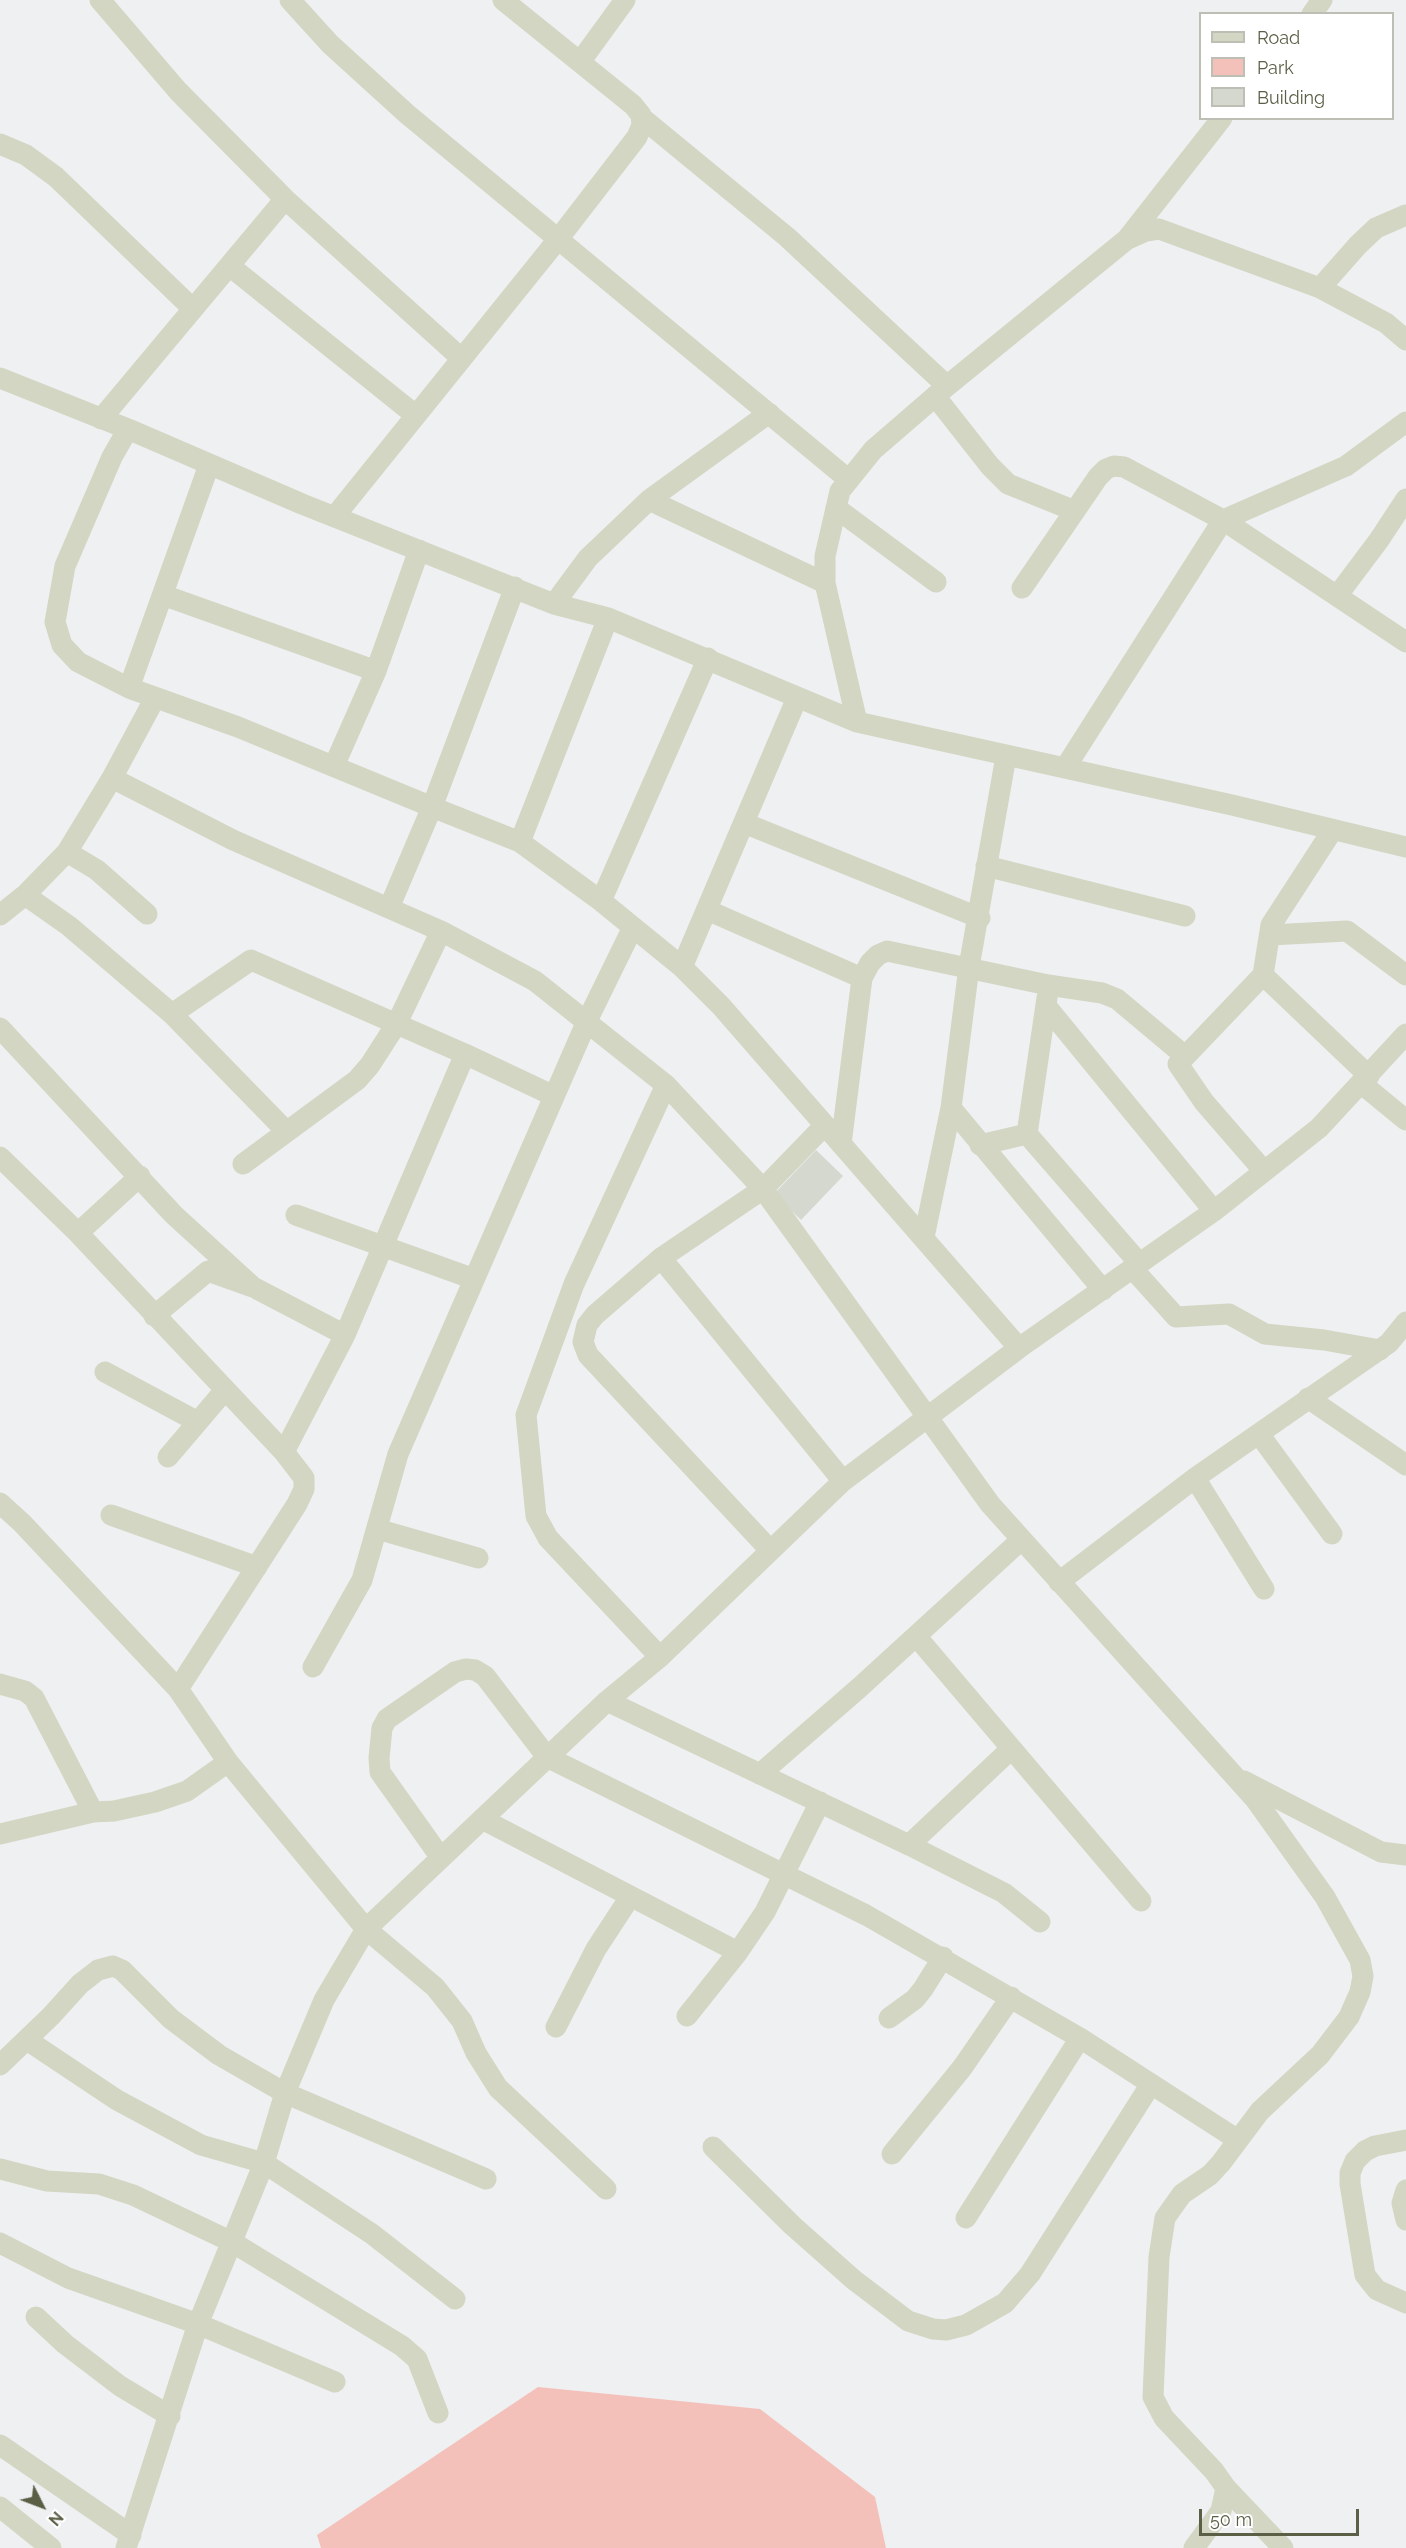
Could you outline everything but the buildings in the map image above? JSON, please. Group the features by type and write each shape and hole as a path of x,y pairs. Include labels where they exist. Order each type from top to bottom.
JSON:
{"street":[{"path":"100,0 178,91 285,200 461,358"},
{"path":"290,0 330,44 407,114 849,480"},
{"path":"503,0 633,105 641,117 787,237 941,391 990,466 1008,484 1075,511"},
{"path":"580,62 625,0"},
{"path":"1314,12 1323,0"},
{"path":"335,516 414,414 559,238 637,137 642,125 641,117"},
{"path":"856,722 825,583 825,556 840,491 873,450 941,391 1126,240 1220,120"},
{"path":"0,144 26,155 56,177 192,308"},
{"path":"101,419 285,200"},
{"path":"1320,288 1376,228 1406,215"},
{"path":"1126,240 1146,231 1159,229 1320,288 1386,323 1406,340"},
{"path":"231,267 414,414"},
{"path":"0,378 128,429 208,465 554,604 608,618 708,658 856,722 1232,805 1332,831 1406,847"},
{"path":"554,604 588,558 649,500 769,413"},
{"path":"1065,768 1223,520 1346,466 1406,422"},
{"path":"128,429 112,457 65,566 55,622 62,645 78,662 129,688 238,727 519,842 633,927 682,967 721,1006 1019,1348"},
{"path":"129,688 208,465"},
{"path":"1022,588 1098,477 1106,469 1114,466 1124,467 1223,520 1406,642"},
{"path":"1337,596 1406,499"},
{"path":"649,500 825,583"},
{"path":"836,508 936,582"},
{"path":"334,766 375,671 419,550"},
{"path":"388,909 432,807 515,587"},
{"path":"163,595 375,671"},
{"path":"519,842 608,618"},
{"path":"601,902 708,658"},
{"path":"0,915 26,896 67,852 112,778 155,698"},
{"path":"682,967 797,698"},
{"path":"924,1237 951,1108 969,967 980,918 986,866 1006,756"},
{"path":"112,778 233,840 441,931 535,981 666,1085 763,1189 990,1504 1255,1799 1325,1897 1360,1960 1363,1976 1360,1992 1350,2016 1320,2055 1260,2111 1210,2175 1182,2194 1165,2218 1159,2257 1153,2397 1164,2418 1215,2471 1226,2488 1283,2548"},
{"path":"744,823 980,918"},
{"path":"1263,1170 1204,1102 1179,1064 1263,975 1271,925 1332,831"},
{"path":"67,852 97,870 147,914"},
{"path":"986,866 1185,916"},
{"path":"26,896 69,926 172,1014 286,1131"},
{"path":"707,909 862,978"},
{"path":"313,1667 362,1580 398,1454 587,1021 633,927"},
{"path":"243,1164 357,1080 370,1065 397,1023 441,931"},
{"path":"1270,935 1347,931 1406,975"},
{"path":"842,1144 862,978 870,963 878,955 887,951 969,967 1047,996 1102,993 1117,999 1185,1056"},
{"path":"172,1014 251,960 397,1023 554,1096"},
{"path":"1263,975 1406,1120"},
{"path":"1047,996 1027,1134 1136,1265 1176,1317 1229,1314 1265,1334 1324,1340 1380,1350"},
{"path":"1047,996 1214,1210"},
{"path":"0,1028 174,1215 254,1287"},
{"path":"0,2445 128,2542 198,2324 264,2163 285,2093 324,2000 366,1929 607,1701 660,1657 843,1481 1019,1348 1214,1210 1319,1128 1406,1034"},
{"path":"284,1452 345,1335 465,1054"},
{"path":"660,1657 548,1538 536,1516 526,1415 574,1284 666,1085"},
{"path":"951,1108 1103,1290"},
{"path":"770,1550 588,1355 583,1342 587,1325 595,1315 661,1258 763,1189 825,1125"},
{"path":"980,1145 1027,1134"},
{"path":"0,1157 78,1233 284,1452 304,1478 304,1489 297,1504 178,1689"},
{"path":"78,1233 140,1176"},
{"path":"296,1215 474,1279"},
{"path":"661,1258 843,1481"},
{"path":"154,1316 208,1271 254,1287 345,1335"},
{"path":"1059,1582 1195,1478 1380,1350 1401,1331 1406,1322"},
{"path":"105,1372 198,1422"},
{"path":"168,1457 225,1390"},
{"path":"1308,1398 1406,1465"},
{"path":"1260,1434 1332,1534"},
{"path":"1195,1478 1264,1588"},
{"path":"0,1503 22,1523 178,1689 228,1762 366,1929 435,1988 462,2021 476,2053 498,2088 606,2189"},
{"path":"111,1515 256,1567"},
{"path":"377,1529 478,1558"},
{"path":"760,1774 1022,1540"},
{"path":"916,1636 1142,1901"},
{"path":"441,1858 380,1772 382,1728 387,1719 455,1672 466,1669 475,1670 484,1676 547,1757 786,1874 943,1957 1080,2038 1238,2140"},
{"path":"0,1684 25,1691 34,1698 93,1812"},
{"path":"607,1701 909,1845 1004,1893 1040,1922"},
{"path":"909,1845 1011,1749"},
{"path":"3,1828 93,1812 114,1811 155,1802 187,1791 228,1762"},
{"path":"1233,1775 1381,1852 1406,1856"},
{"path":"687,2016 738,1952 765,1912 820,1802"},
{"path":"482,1819 738,1952"},
{"path":"556,2027 596,1949 630,1897"},
{"path":"889,2018 915,1999 924,1989 943,1957"},
{"path":"0,2065 51,2016 80,1984 98,1970 113,1966 122,1970 171,2019 209,2048 285,2093 486,2179"},
{"path":"892,2154 962,2068 1011,1997"},
{"path":"966,2218 1080,2038"},
{"path":"27,2040 117,2100 201,2145 264,2163 372,2234 455,2299"},
{"path":"713,2147 793,2226 854,2280 908,2320 933,2329 946,2330 966,2325 1005,2303 1030,2274 1151,2084"},
{"path":"1406,2140 1375,2145 1355,2161 1350,2173 1365,2274 1377,2290 1406,2303"},
{"path":"0,2169 47,2181 99,2184 132,2195 232,2242 402,2346 417,2359 438,2413"},
{"path":"1406,2190 1402,2203 1406,2220"},
{"path":"0,2243 68,2278 198,2324 335,2382"},
{"path":"36,2317 65,2344 120,2386 170,2416"},
{"path":"1194,2548 1221,2511 1226,2488"},
{"path":"0,2507 51,2548"}],"green space":[{"path":"538,2387 760,2409 875,2497 886,2548 321,2548 317,2535"}]}
